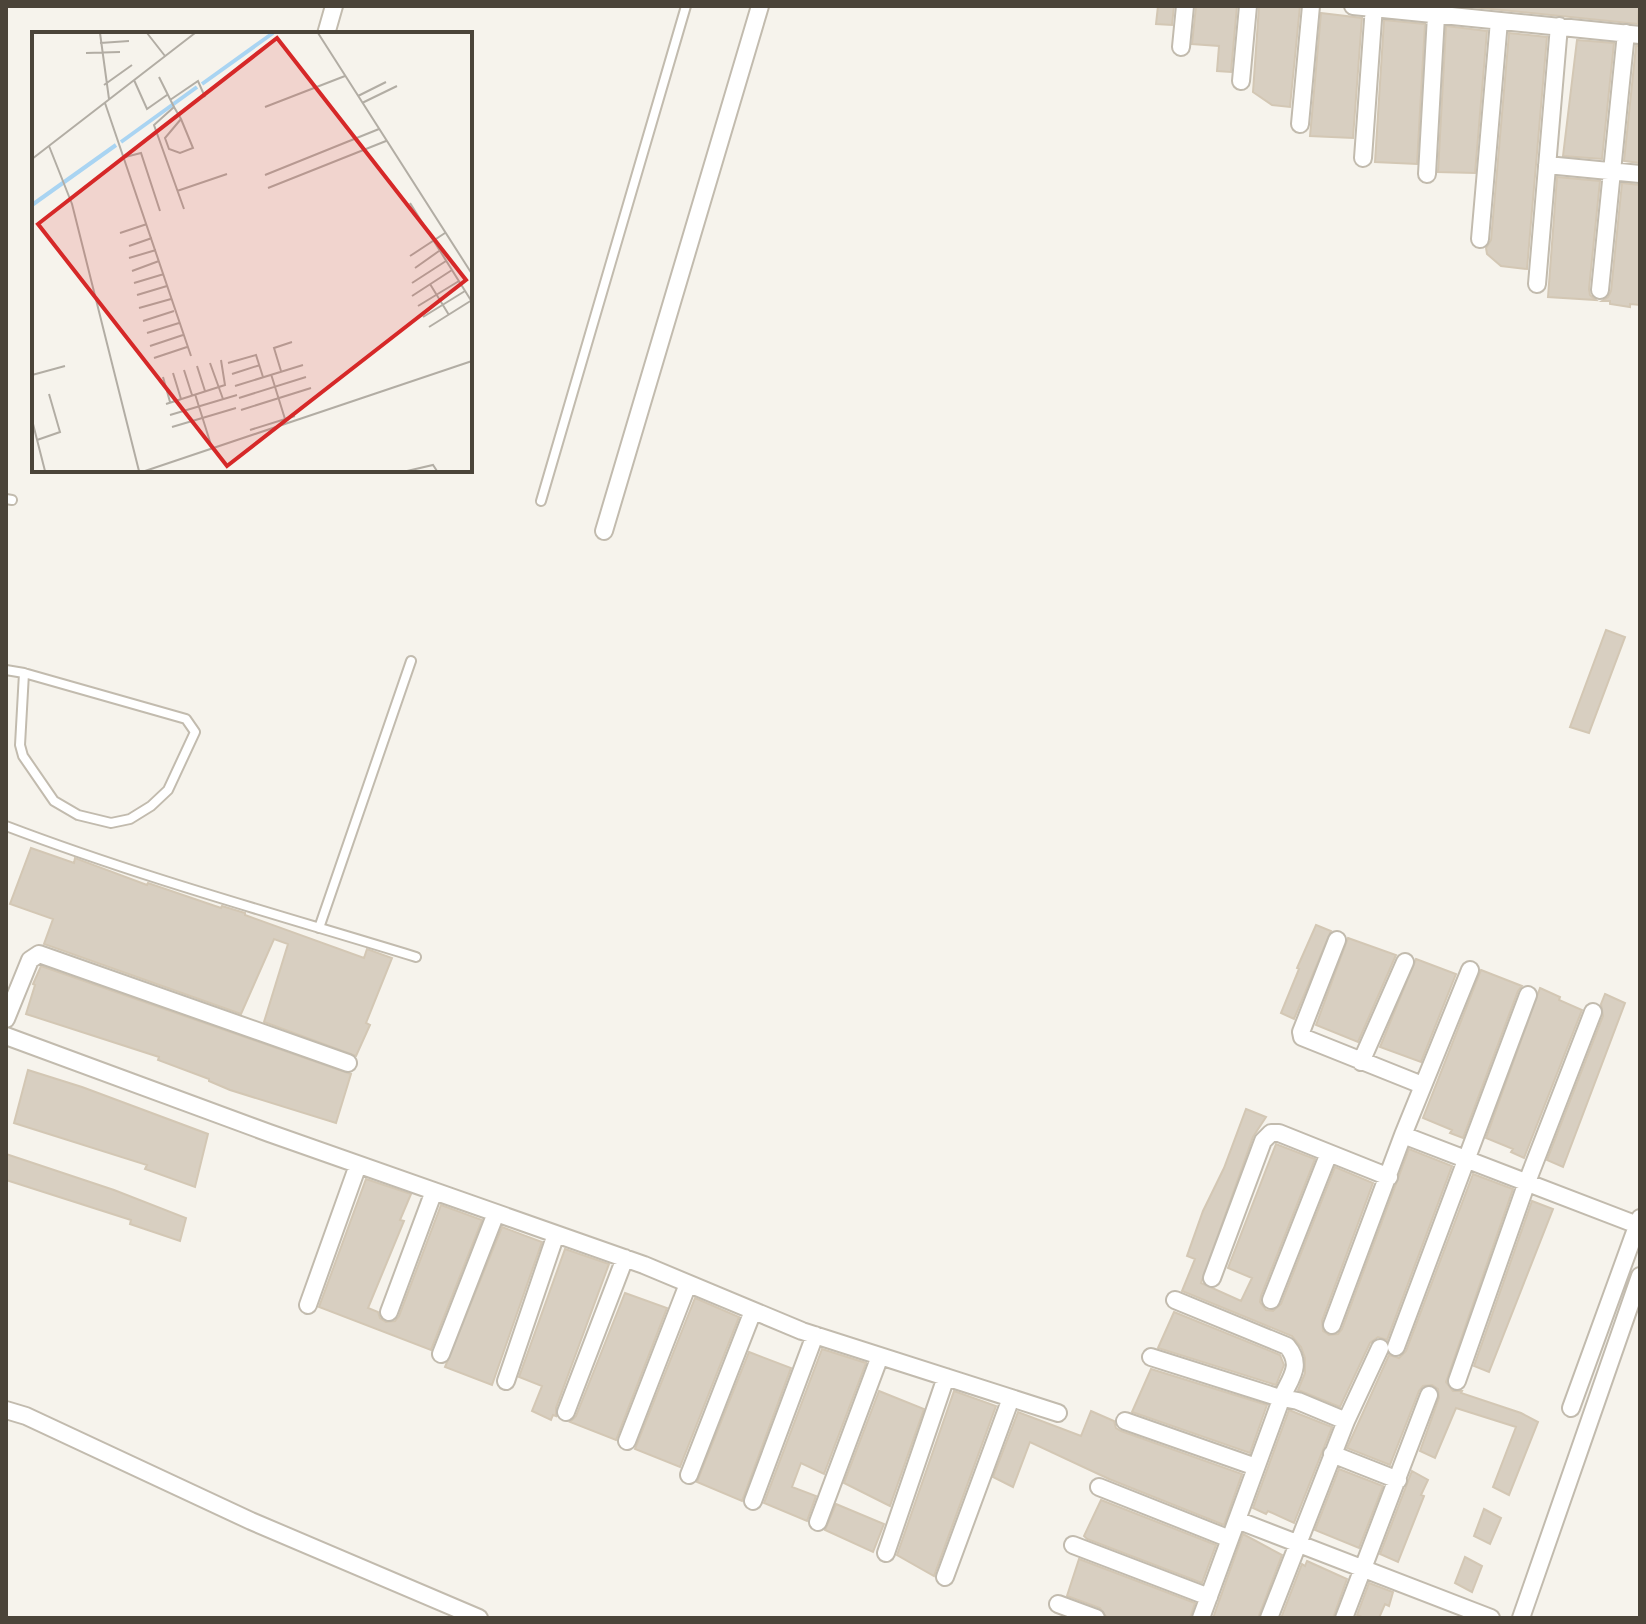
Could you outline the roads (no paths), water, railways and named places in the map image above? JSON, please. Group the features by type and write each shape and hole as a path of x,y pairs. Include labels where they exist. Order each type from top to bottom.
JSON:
{"street":[{"path":"327,32 334,6"},
{"path":"604,531 760,6"},
{"path":"1181,47 1185,6"},
{"path":"1241,81 1248,6"},
{"path":"1300,124 1311,6"},
{"path":"1353,6 1633,34 1612,171 1600,290"},
{"path":"1363,158 1374,7"},
{"path":"1427,174 1436,16"},
{"path":"1480,239 1499,21"},
{"path":"1537,284 1559,26"},
{"path":"1547,165 1640,174"},
{"path":"1337,940 1301,1032 1302,1037 1422,1085"},
{"path":"6,1019 30,960 39,954 348,1063"},
{"path":"1361,1062 1405,962"},
{"path":"1332,1325 1422,1085 1470,970"},
{"path":"1269,1618 1346,1421 1388,1347 1466,1159 1528,995"},
{"path":"1457,1381 1527,1182 1593,1012"},
{"path":"6,1036 358,1165 625,1258 815,1335 1058,1413"},
{"path":"1212,1278 1263,1141 1271,1133 1279,1133 1389,1177"},
{"path":"1403,1135 1639,1223 1571,1408"},
{"path":"1271,1300 1329,1153"},
{"path":"308,1305 358,1165"},
{"path":"389,1312 434,1191"},
{"path":"441,1354 496,1213"},
{"path":"506,1381 556,1234"},
{"path":"566,1412 625,1258"},
{"path":"1521,1618 1640,1276"},
{"path":"627,1441 688,1284"},
{"path":"1175,1300 1287,1346 1295,1356 1296,1366 1201,1618"},
{"path":"689,1475 753,1311"},
{"path":"753,1501 815,1335"},
{"path":"818,1522 880,1356"},
{"path":"1151,1357 1298,1401 1346,1421"},
{"path":"886,1553 946,1377"},
{"path":"1344,1618 1429,1395"},
{"path":"945,1577 1011,1398"},
{"path":"6,1410 26,1416 251,1521 479,1618"},
{"path":"1125,1421 1256,1467"},
{"path":"1332,1454 1398,1480"},
{"path":"1099,1487 1230,1539"},
{"path":"1237,1520 1491,1618"},
{"path":"1073,1545 1209,1597"},
{"path":"1058,1604 1096,1618"}],"lane":[{"path":"541,501 686,6"},
{"path":"319,928 411,661"},
{"path":"6,670 24,673 186,719 195,732 168,790 130,819 111,823 78,815 54,801 31,769 20,745 24,673"},
{"path":"6,826 123,867 416,957"}]}
